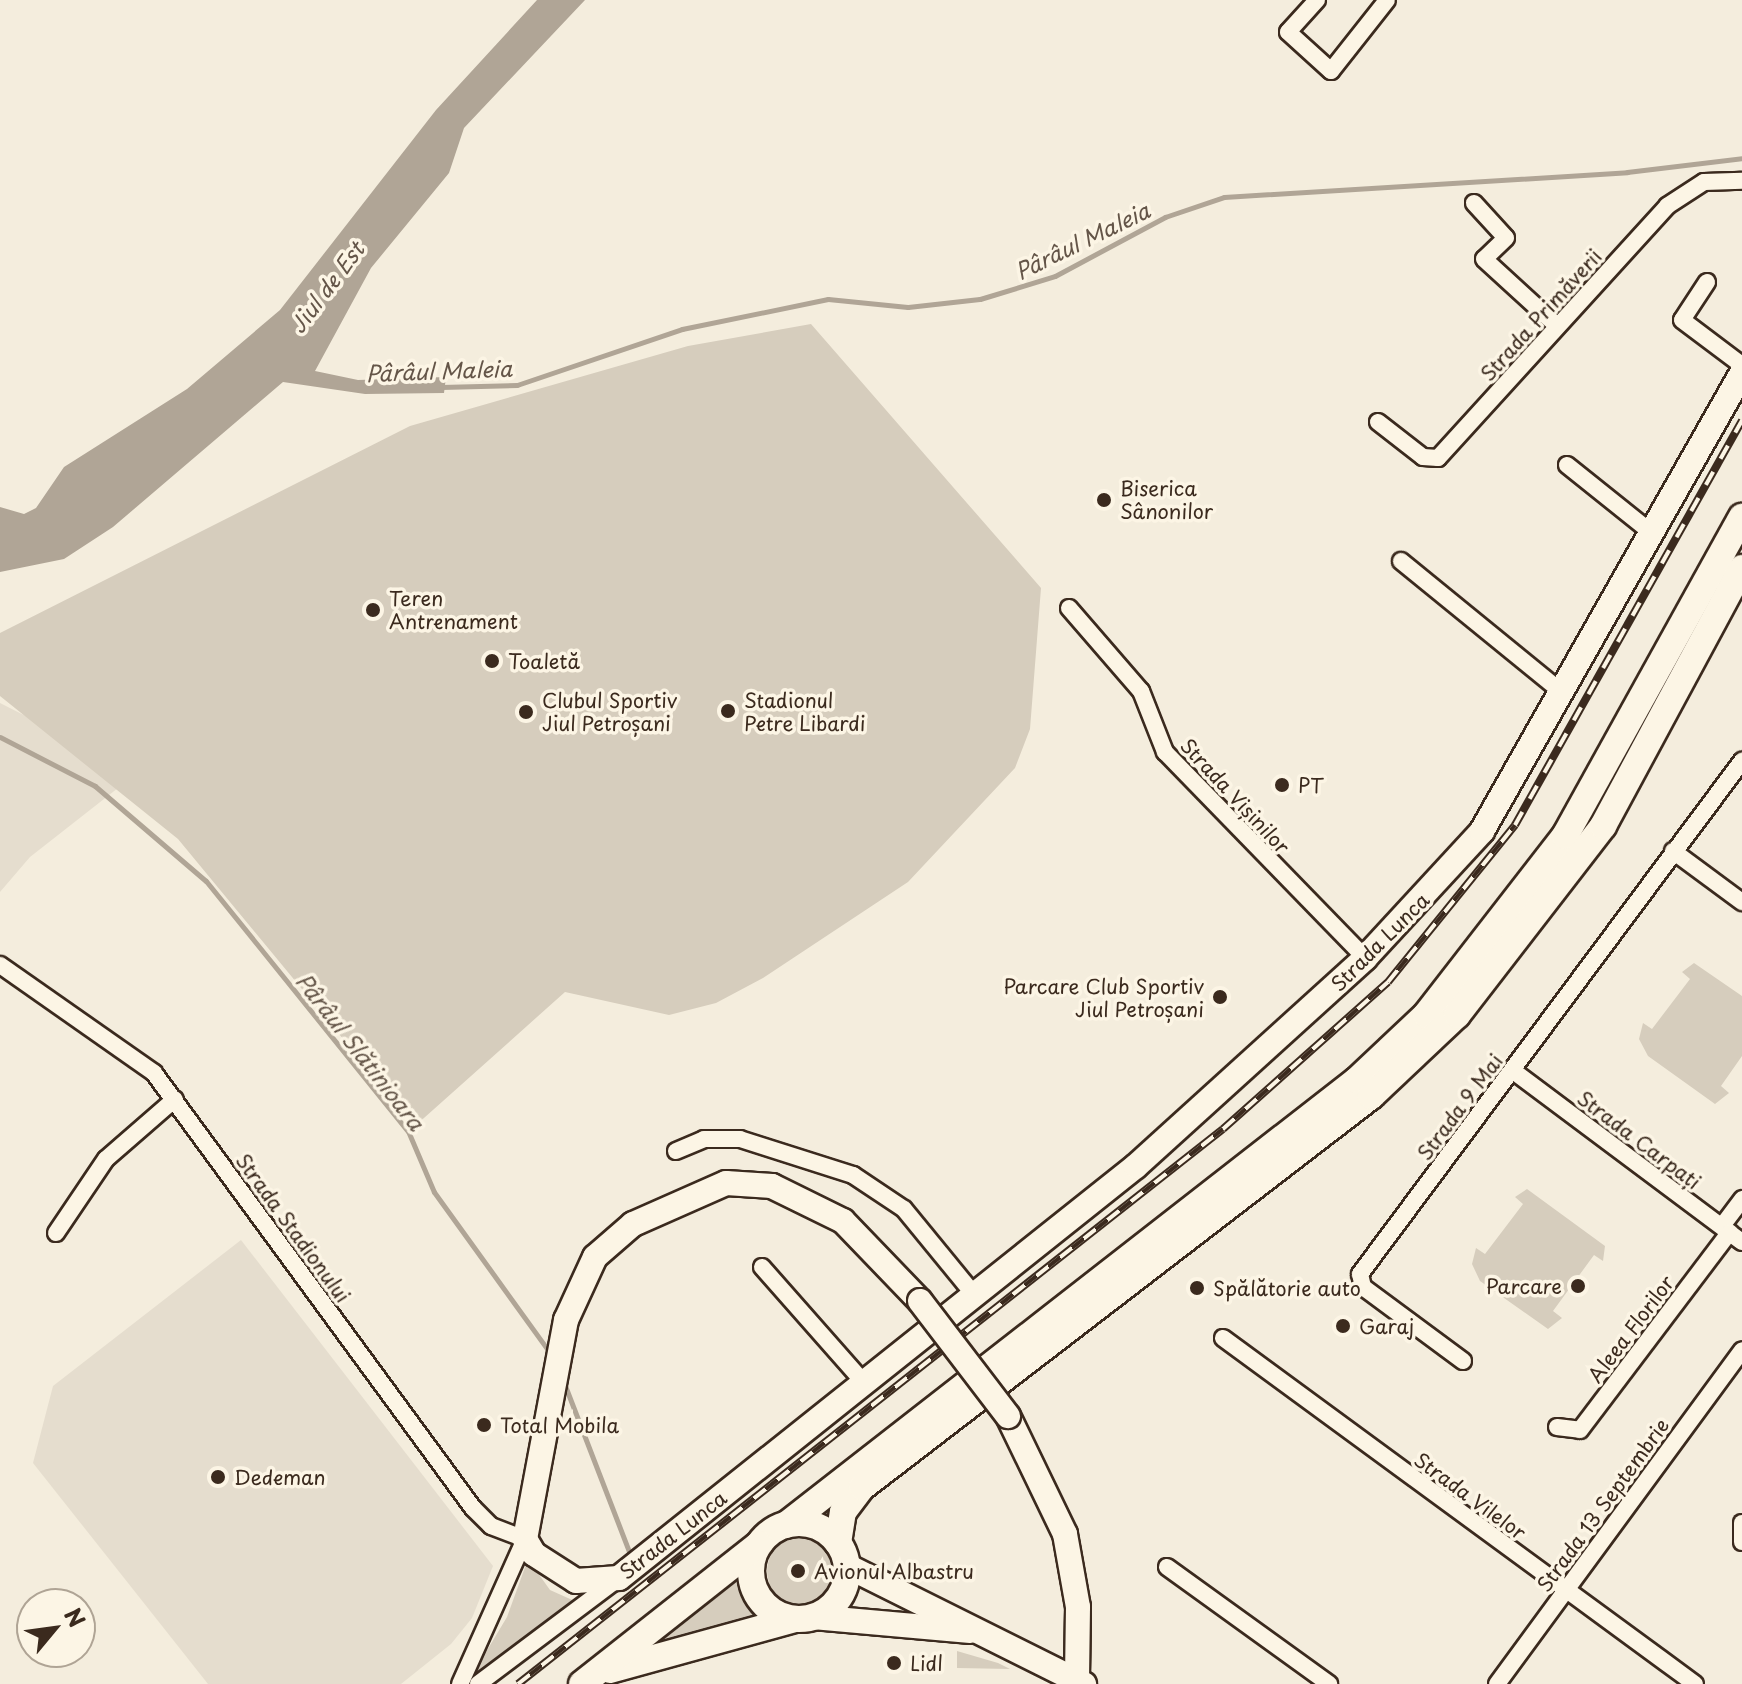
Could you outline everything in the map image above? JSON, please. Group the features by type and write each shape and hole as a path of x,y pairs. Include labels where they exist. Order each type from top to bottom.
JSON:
{"main road":[{"name":"Strada Lunca","path":"619,1578 976,1297 1150,1154 1365,958 1482,831 1742,373"},
{"path":"588,1680 1357,1080 1426,1015 1565,836 1740,527"},
{"path":"588,1680 804,1618 839,1598 843,1512 862,1487 1360,1105 1457,1015 1603,826 1742,568"},
{"path":"619,1578 590,1583 564,1577 525,1539 561,1341 581,1277 614,1239 655,1211 726,1183 772,1186 821,1207 868,1243 920,1301 1008,1416 1049,1487 1071,1556 1080,1682"},
{"path":"786,1525 820,1528 842,1554 980,1632 1080,1682"},
{"path":"759,1544 751,1576 756,1592 766,1605 804,1618 980,1632"}],"street":[{"path":"1317,0 1288,32 1331,71 1387,0"},
{"name":"Strada Primăverii","path":"1378,422 1423,457 1438,458 1556,325 1686,190 1742,181"},
{"path":"1474,203 1506,238 1484,259 1556,325"},
{"path":"1707,282 1682,320 1742,365"},
{"path":"1567,465 1653,534"},
{"path":"1401,561 1563,693"},
{"name":"Strada Vișinilor","path":"1069,608 1141,691 1165,752 1365,958"},
{"name":"Strada 9 Mai","path":"1463,1361 1358,1281 1742,761"},
{"path":"1673,851 1742,902"},
{"name":"Strada Stadionului","path":"0,965 135,1055 175,1099 473,1508 491,1526 525,1539"},
{"name":"Strada Carpați","path":"1512,1070 1731,1233"},
{"path":"56,1233 106,1159 175,1099"},
{"path":"676,1151 704,1139 740,1139 853,1175 904,1209 976,1297"},
{"name":"Aleea Florilor","path":"1557,1427 1580,1430 1731,1233 1742,1199"},
{"path":"762,1267 865,1384"},
{"name":"Strada Vilelor","path":"1223,1338 1695,1684"},
{"name":"Strada 13 Septembrie","path":"1497,1684 1742,1350"},
{"path":"1742,1523 1742,1542"},
{"path":"460,1684 525,1539"},
{"path":"1167,1567 1329,1684"},
{"name":"Strada Lunca","path":"478,1684 619,1578"}],"shaded area":[{"name":"Clubul Sportiv Jiul Petroșani","path":"811,324 1041,588 1030,729 1015,768 908,882 763,978 716,1003 669,1015 565,992 415,1126 178,839 0,696 0,633 410,426 688,346"},
{"path":"0,703 77,742 118,788 30,857 0,892"},
{"path":"1694,963 1742,996 1742,1056 1721,1086 1729,1093 1715,1104 1648,1056 1639,1039 1643,1023 1652,1029 1690,979 1682,972"},
{"path":"1527,1189 1605,1246 1603,1261 1594,1255 1553,1311 1562,1318 1548,1329 1480,1281 1472,1264 1476,1248 1485,1254 1523,1204 1515,1197"},
{"path":"241,1240 493,1566 472,1618 451,1644 401,1684 208,1684 33,1463 53,1386"},
{"path":"800,1538 813,1541 823,1548 830,1558 833,1571 830,1584 823,1594 813,1601 800,1604 787,1601 777,1594 770,1584 767,1571 770,1558 777,1548 787,1541"},
{"path":"528,1559 550,1590 579,1603 468,1682 507,1617"},
{"path":"739,1568 744,1597 764,1621 638,1648"},
{"path":"957,1651 998,1663 1010,1669 957,1668"}],"water":[{"name":"Jiul de Est","path":"537,0 585,0 464,128 449,173 371,268 315,371 358,380 446,377 444,393 365,394 283,382 113,527 64,559 0,572 0,507 24,514 36,508 64,467 187,389 280,310 436,110"}],"waterway":[{"name":"Pârâul Maleia","path":"441,387 517,385 682,329 828,299 908,307 980,299 1055,276 1165,217 1224,197 1627,172 1742,158"},
{"name":"Pârâul Slătinioara","path":"0,737 95,786 206,881 408,1131 434,1192 550,1353"},
{"name":"Pârâul Slătinioara","path":"564,1383 631,1557"}],"railway":[{"path":"518,1684 1223,1129 1388,982 1515,825 1742,420"}],"place":[{"name":"Biserica Sânonilor","path":"1104,500"},
{"name":"Teren Antrenament","path":"373,610"},
{"name":"Toaletă","path":"492,661"},
{"name":"Stadionul Petre Libardi","path":"728,711"},
{"name":"Clubul Sportiv Jiul Petroșani","path":"526,712"},
{"name":"PT","path":"1282,785"},
{"name":"Parcare Club Sportiv Jiul Petroșani","path":"1220,997"},
{"name":"Parcare","path":"1578,1286"},
{"name":"Spălătorie auto","path":"1197,1288"},
{"name":"Garaj","path":"1343,1326"},
{"name":"Total Mobila","path":"484,1425"},
{"name":"Dedeman","path":"218,1477"},
{"name":"Avionul Albastru","path":"798,1571"},
{"name":"Lidl","path":"894,1663"}]}
